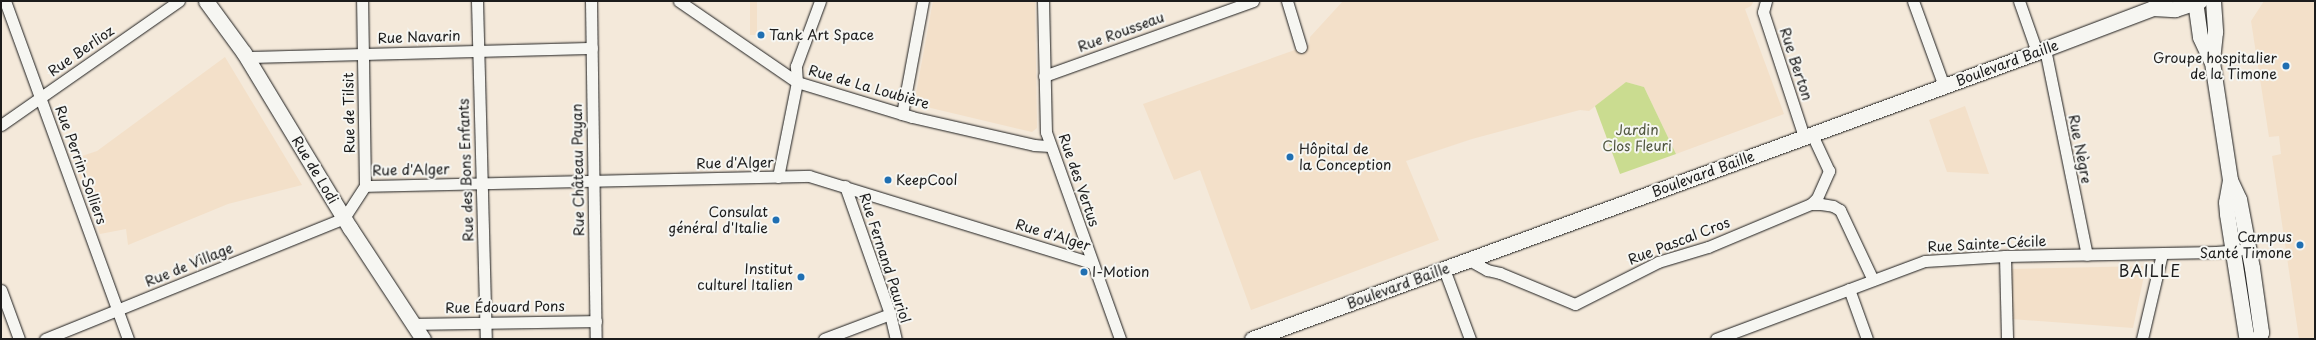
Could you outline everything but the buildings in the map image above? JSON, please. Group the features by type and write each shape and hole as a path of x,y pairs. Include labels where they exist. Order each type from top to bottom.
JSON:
{"main road":[{"name":"Rue de Lodi","path":"206,1 247,58 344,218 423,339"},
{"name":"Boulevard Baille","path":"1252,339 1444,269 1476,263 1808,136 2041,51 2158,5 2175,9 2197,1"},
{"path":"2197,1 2200,37 2212,62"},
{"path":"2213,1 2215,32 2212,62 2230,180 2239,199 2248,248 2259,316 2259,339"},
{"path":"2230,180 2226,202 2232,250 2246,335 2249,339"}],"street":[{"name":"Rue Perrin-Solliers","path":"5,1 128,339"},
{"name":"Rue Berlioz","path":"1,125 179,1"},
{"name":"Rue de Tilsit","path":"362,1 365,186"},
{"name":"Rue des Bons Enfants","path":"477,1 486,339"},
{"name":"Rue Château Payan","path":"591,1 596,339"},
{"name":"Rue de La Loubière","path":"679,1 797,82 902,114 1034,145 1050,146"},
{"path":"778,177 797,82 796,66 820,1"},
{"path":"902,114 923,1"},
{"name":"Rue des Vertus","path":"1043,1 1046,132 1120,339"},
{"name":"Rue Rousseau","path":"1044,76 1253,1"},
{"path":"1288,1 1301,47"},
{"name":"Rue Berton","path":"1766,1 1763,12 1808,136"},
{"path":"1913,1 1944,86"},
{"name":"Rue Nègre","path":"2019,1 2041,51 2087,255"},
{"name":"Rue Navarin","path":"247,58 478,50 592,48"},
{"path":"1808,136 1829,171 1817,198 1811,204"},
{"name":"Rue d'Alger","path":"365,186 809,176 1092,263"},
{"path":"344,218 365,186"},
{"name":"Rue Fernand Pauriol","path":"845,186 890,314 896,339"},
{"name":"Rue Pascal Cros","path":"1476,263 1487,270 1493,270 1575,304 1651,265 1708,247 1811,204 1833,206 1840,210 1873,280"},
{"name":"Rue de Village","path":"45,339 344,218"},
{"name":"Rue Sainte-Cécile","path":"1716,339 1925,261 2006,256 2162,254 2248,248"},
{"path":"2142,339 2162,254"},
{"path":"2006,256 2007,339"},
{"path":"1444,269 1470,339"},
{"path":"1849,289 1867,339"},
{"path":"1,290 19,339"},
{"path":"824,339 890,314"},
{"name":"Rue Édouard Pons","path":"414,324 596,321"}],"shaded area":[{"path":"750,1 757,1 757,35 750,35"},
{"path":"933,1 1035,1 1037,128 1032,132 914,104"},
{"name":"Hôpital de la Conception","path":"1343,1 1754,1 1751,6 1745,9 1784,114 1676,154 1644,87 1626,82 1589,111 1580,110 1472,139 1406,161 1439,240 1251,310 1200,170 1174,180 1143,104 1309,45 1310,37"},
{"name":"Groupe hospitalier de la Timone","path":"2264,1 2315,1 2315,339 2299,339 2272,156 2281,154 2279,136 2269,137 2251,21"},
{"path":"225,57 302,185 228,204 128,245 126,229 100,234 73,159 97,151"},
{"path":"1965,106 1989,174 1947,172 1929,120"},
{"path":"2146,266 2133,328 2011,319 2011,269"}],"green space":[{"name":"Jardin Clos Fleuri","path":"1626,82 1644,87 1676,154 1620,174 1595,106"}],"place":[{"name":"Tank Art Space","path":"761,35"},
{"name":"Groupe hospitalier de la Timone","path":"2286,66"},
{"name":"Hôpital de la Conception","path":"1290,157"},
{"name":"KeepCool","path":"888,180"},
{"name":"Consulat général d'Italie","path":"776,220"},
{"name":"Campus Santé Timone","path":"2300,245"},
{"name":"I-Motion","path":"1084,272"},
{"name":"Institut culturel Italien","path":"801,277"}],"district":[{"name":"BAILLE","path":"2150,270"}]}
